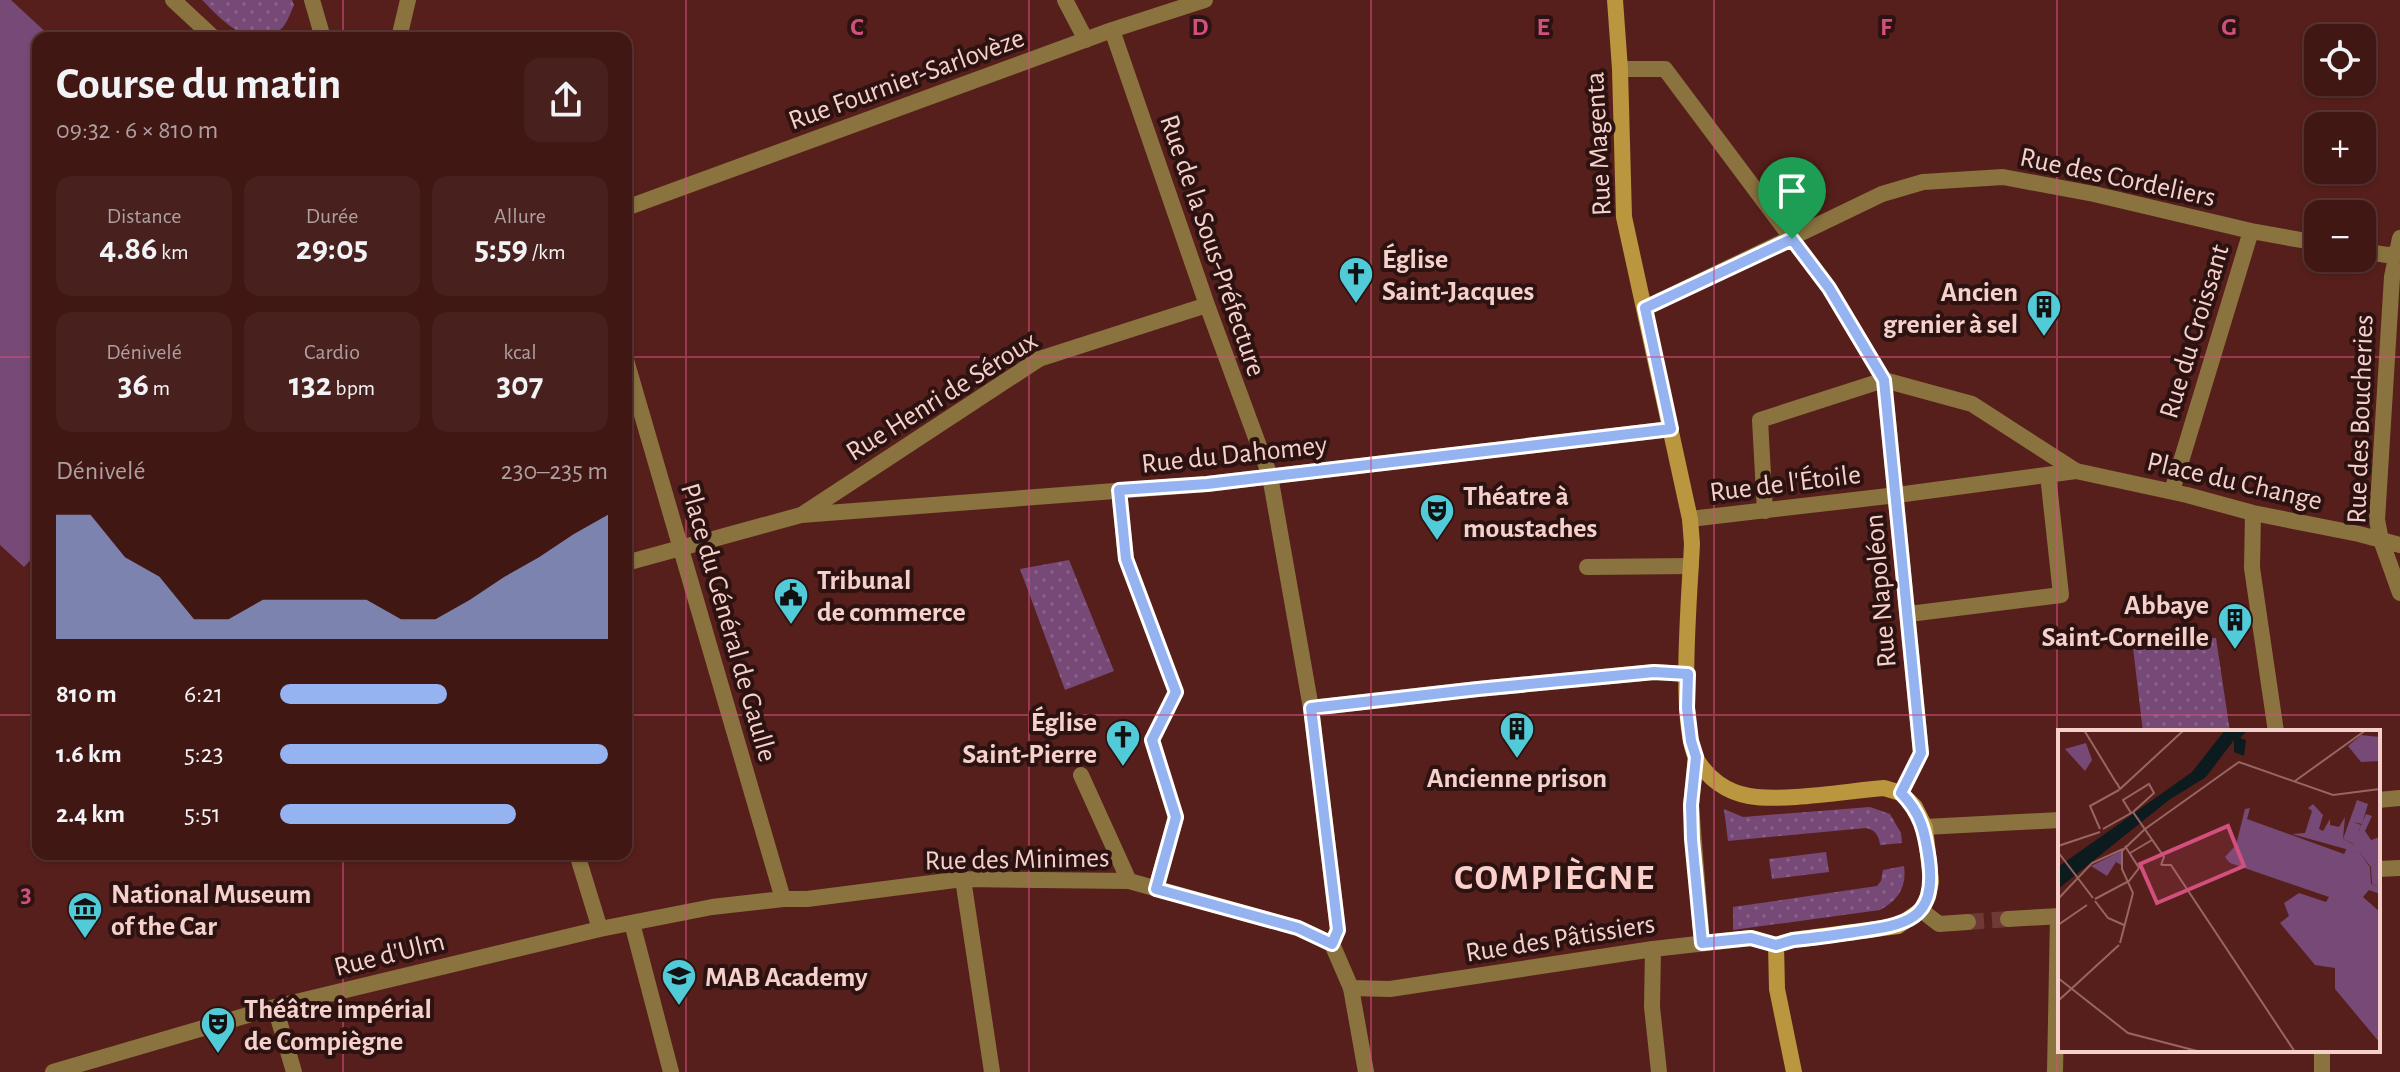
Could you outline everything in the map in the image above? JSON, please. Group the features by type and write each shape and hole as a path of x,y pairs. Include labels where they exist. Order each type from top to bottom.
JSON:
{"main road":[{"name":"Rue Magenta","path":"1615,0 1624,217 1690,519 1687,708 1696,757"},
{"path":"1696,757 1719,784 1751,796 1884,788 1901,793 1915,807 1925,827 1931,882 1921,910 1898,926 1776,945 1777,989 1794,1072"}],"street":[{"path":"173,0 208,32"},
{"path":"312,0 321,32"},
{"path":"400,32 408,0"},
{"path":"1065,0 1086,40"},
{"name":"Rue Fournier-Sarlovèze","path":"632,206 1112,30 1205,0"},
{"name":"Rue de la Sous-Préfecture","path":"1112,30 1270,476 1311,708 1338,930 1332,944"},
{"path":"1620,69 1665,69 1829,288 1884,380"},
{"name":"Rue des Cordeliers","path":"1645,308 1882,194 1923,182 2003,177 2304,240"},
{"name":"Rue du Croissant","path":"2172,491 2251,231"},
{"path":"2376,253 2387,255 2399,249"},
{"name":"Rue des Boucheries","path":"2399,249 2392,277 2377,520 2400,593"},
{"name":"Rue Henri de Séroux","path":"801,515 1039,359 1207,305"},
{"name":"Place du Général de Gaulle","path":"632,380 783,899"},
{"path":"1765,511 1760,420 1884,380 1972,404 2076,471"},
{"name":"Rue Napoléon","path":"1884,380 1921,753 1901,793"},
{"name":"Rue du Dahomey","path":"801,515 1270,476 1671,429"},
{"name":"Place du Change","path":"2076,471 2400,545"},
{"name":"Rue de l'Étoile","path":"1690,519 2076,471"},
{"path":"1909,614 2061,595 2048,475"},
{"path":"1119,490 1126,559 1176,692 1152,740 1176,817 1156,889"},
{"path":"2253,513 2252,568 2276,730"},
{"path":"632,561 801,515"},
{"path":"1587,567 1691,566"},
{"path":"1311,708 1654,672 1688,674"},
{"path":"1696,757 1691,805 1702,943"},
{"path":"1081,775 1129,881"},
{"path":"2380,800 2400,798"},
{"path":"1925,827 2058,820"},
{"path":"579,860 600,929"},
{"path":"2380,874 2400,868"},
{"path":"963,879 992,1072"},
{"name":"Rue des Minimes","path":"600,929 712,907 807,899 963,879 1129,881 1298,928 1332,944"},
{"path":"1921,910 1939,924 1968,922"},
{"path":"2008,919 2058,916"},
{"path":"632,923 671,1072"},
{"name":"Rue d'Ulm","path":"53,1072 275,1007 600,929"},
{"name":"Rue des Pâtissiers","path":"1351,988 1390,989 1653,949 1751,938 1776,945"},
{"path":"1332,944 1351,988 1366,1072"},
{"path":"1653,949 1652,1007 1659,1072"},
{"path":"2055,1072 2058,955"},
{"path":"275,1007 294,1072"}],"shaded area":[{"path":"0,0 11,0 46,32 32,32 32,558 24,567 0,545"},
{"path":"202,0 292,0 294,5 282,28 276,32 239,32"},
{"path":"1069,560 1114,671 1065,690 1020,569"},
{"path":"2216,638 2230,730 2143,730 2132,639"},
{"path":"1870,807 1890,814 1901,833 1902,843 1880,845 1876,834 1866,828 1728,841 1724,809 1743,817"},
{"path":"1826,852 1829,872 1772,879 1769,859"},
{"path":"1904,866 1900,892 1880,910 1733,930 1733,907 1877,886 1883,870"}],"tunnel":[{"path":"1968,922 2008,919"}],"place":[{"name":"Église Saint-Jacques","path":"1356,305"},
{"name":"Ancien grenier à sel","path":"2044,338"},
{"name":"Théatre à moustaches","path":"1437,542"},
{"name":"Tribunal de commerce","path":"791,626"},
{"name":"Abbaye Saint-Corneille","path":"2235,651"},
{"name":"Ancienne prison","path":"1517,760"},
{"name":"Église Saint-Pierre","path":"1123,768"},
{"name":"National Museum of the Car","path":"85,940"},
{"name":"MAB Academy","path":"679,1007"},
{"name":"Théâtre impérial de Compiègne","path":"218,1055"}],"district":[{"name":"COMPIÈGNE","path":"1555,876"}],"route":[{"path":"1792,239 1852,323 1884,380 1921,753 1901,793 1915,807 1925,827 1931,882 1921,910 1898,926 1776,945 1751,938 1702,943 1692,839 1691,805 1696,757 1687,708 1688,674 1654,672 1311,708 1338,930 1332,944 1298,928 1156,889 1176,817 1152,740 1176,692 1126,559 1119,490 1207,484 1671,429 1645,308 1792,239"}]}
